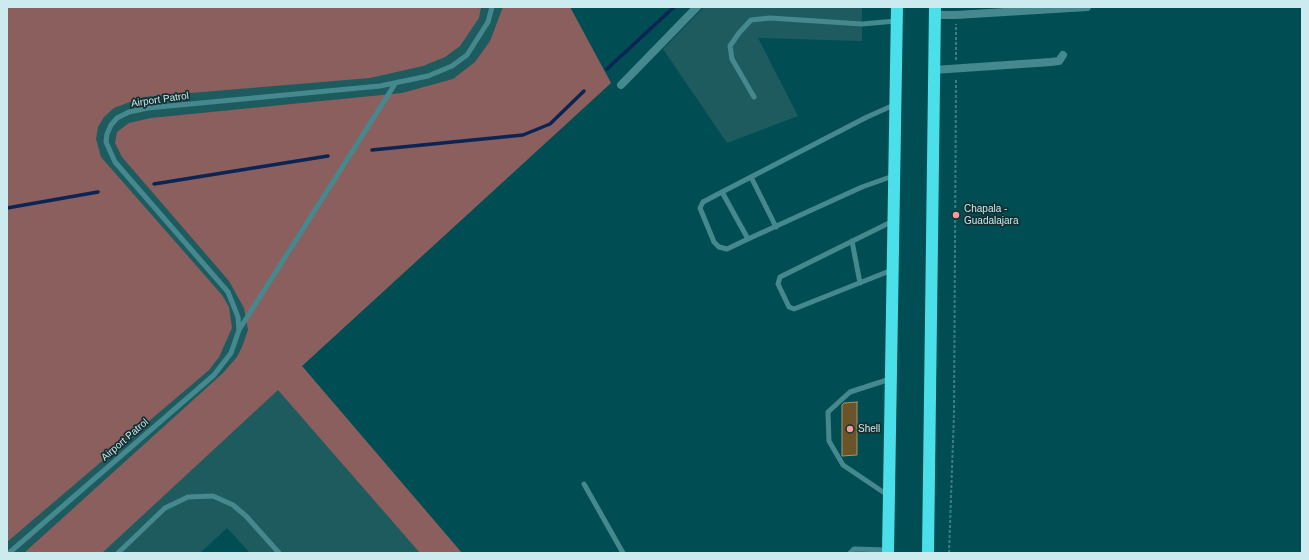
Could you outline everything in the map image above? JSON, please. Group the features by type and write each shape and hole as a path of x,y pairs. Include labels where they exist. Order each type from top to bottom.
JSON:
{"highway":[{"path":"888,551 897,7"},
{"path":"928,553 935,11"}],"street":[{"path":"621,85 697,7"},
{"path":"935,11 956,15 1086,7"},
{"path":"934,70 1050,62 1059,60 1063,55"}],"lane":[{"name":"Airport Patrol","path":"239,330 238,317 228,292 115,162 106,142 107,134 111,125 117,118 129,112 148,108 395,84 428,76 452,66 467,54 479,39 488,22 492,7"},
{"path":"754,97 732,59 730,46 751,20 770,18 862,24 896,21"},
{"name":"Airport Patrol","path":"9,553 214,375 231,353 239,330 395,84"},
{"path":"894,175 862,187 727,249 720,247 714,242 700,208 703,202 867,117 895,105"},
{"path":"751,177 776,227"},
{"path":"722,192 748,239"},
{"path":"893,269 794,310 789,307 778,284 780,277 894,220"},
{"path":"852,241 860,283"},
{"path":"889,496 843,466 829,441 828,412 850,392 891,379"},
{"path":"584,484 623,553"},
{"path":"118,553 165,508 188,497 213,496 233,505 246,516 279,553"},
{"path":"850,553 854,550 888,551"}],"path":[{"path":"948,553 954,414 956,15"}],"shaded area":[{"path":"7,7 570,7 611,83 302,366 462,553 250,553 227,528 200,553 7,553"},
{"path":"7,7 481,7 479,18 460,46 445,57 423,66 370,78 143,97 114,108 104,117 98,127 96,139 101,157 222,295 229,307 232,328 219,357 209,370 7,542"},
{"path":"503,7 570,7 611,83 302,366 462,553 420,553 278,390 102,553 24,553 223,373 237,357 248,330 244,308 229,281 122,157 115,143 117,132 129,123 151,118 402,93 453,79 475,62 490,41"},
{"path":"704,7 862,7 862,41 758,38 798,116 727,143 663,49"}],"building":[{"name":"Shell","path":"857,402 857,455 842,456 842,405 844,403"}],"waterway":[{"path":"607,69 674,7"},
{"path":"372,150 523,135 550,124 584,91"},
{"path":"154,184 328,156"},
{"path":"7,208 98,192"}],"place":[{"name":"Chapala - Guadalajara","path":"956,215"},
{"name":"Shell","path":"850,429"}]}
